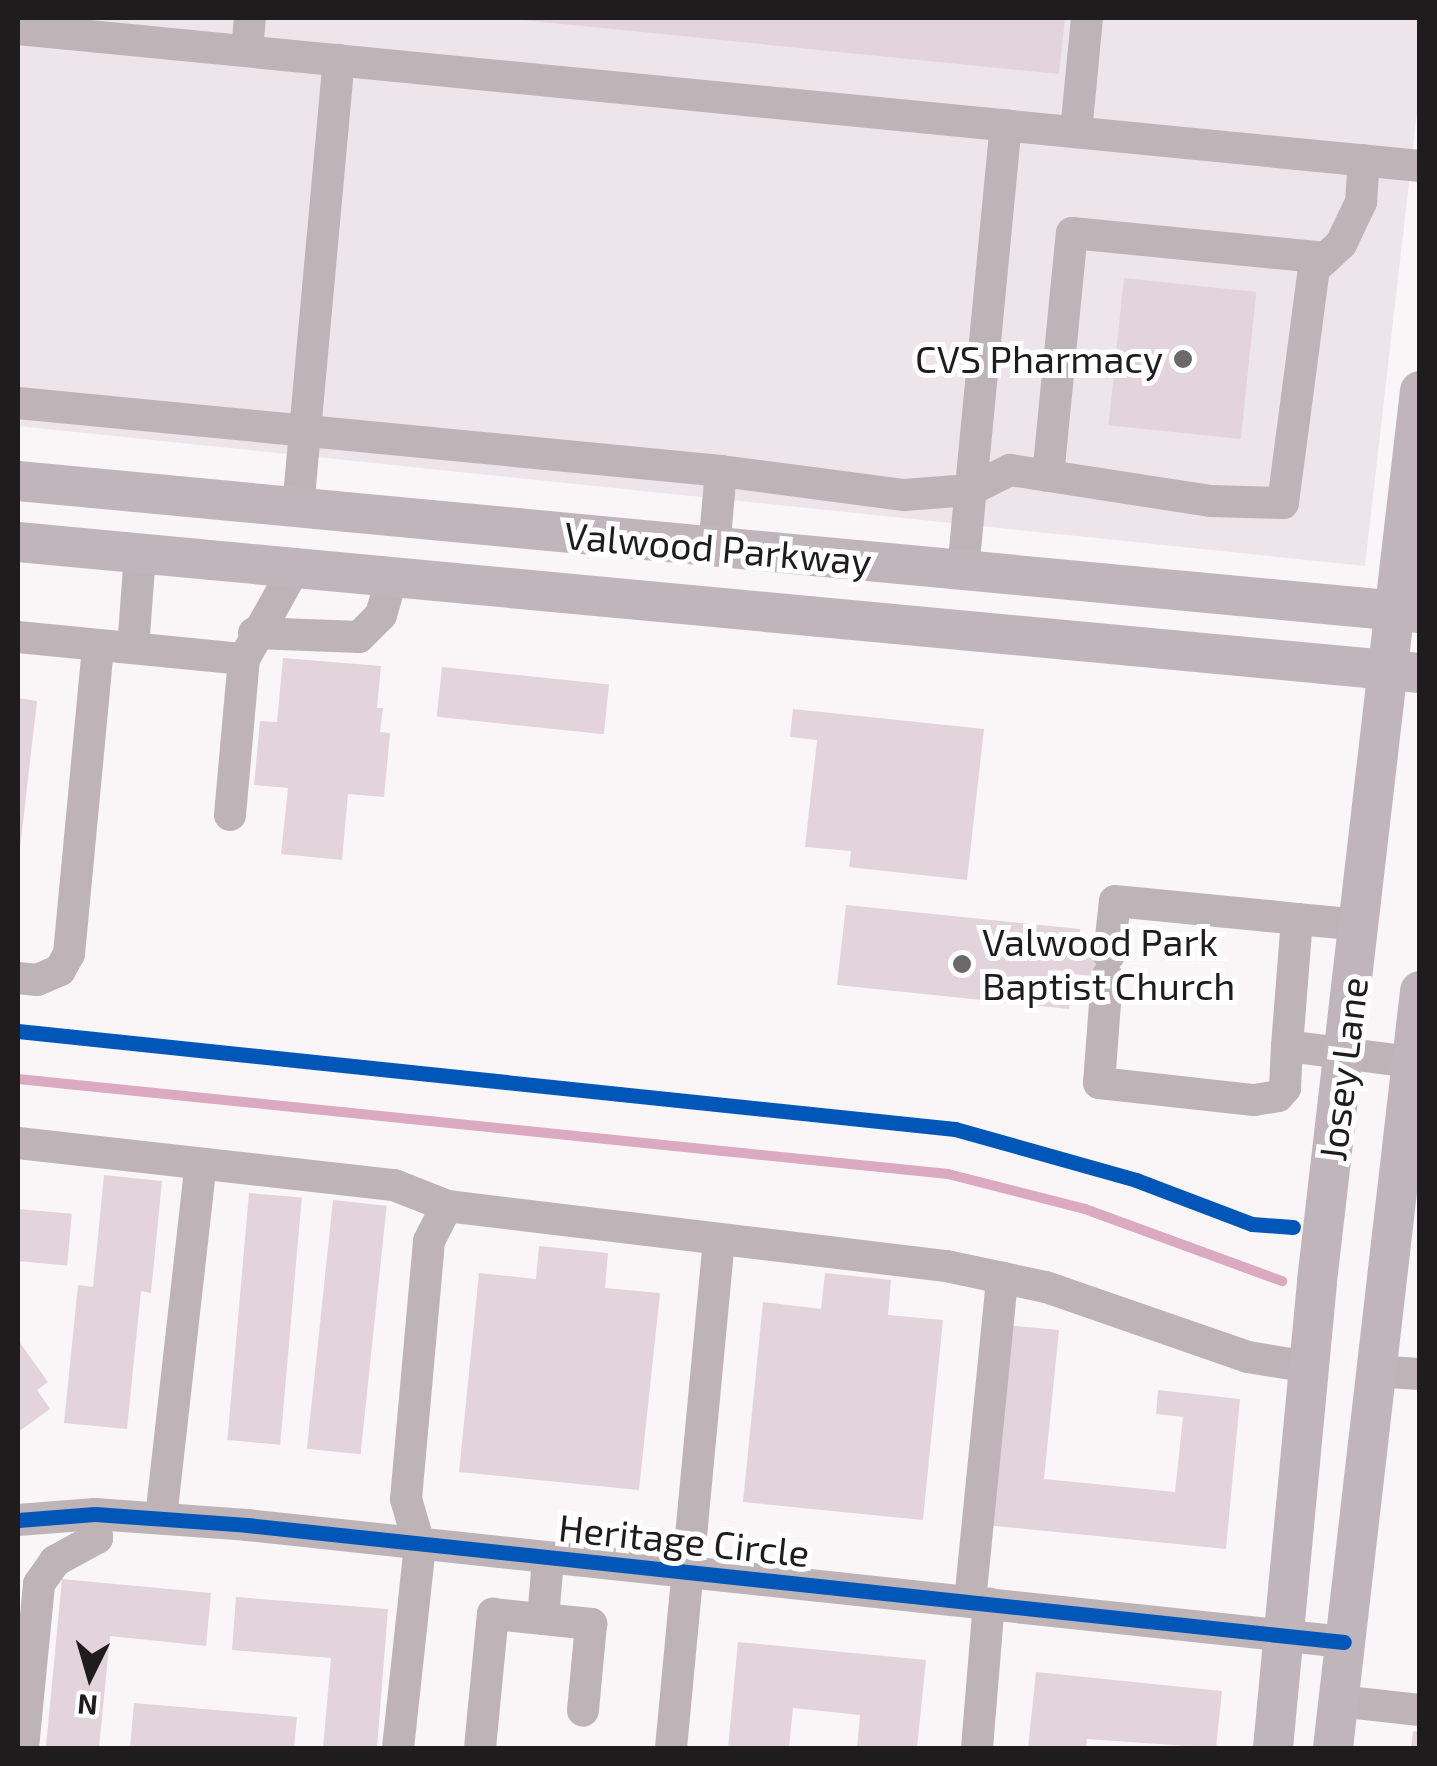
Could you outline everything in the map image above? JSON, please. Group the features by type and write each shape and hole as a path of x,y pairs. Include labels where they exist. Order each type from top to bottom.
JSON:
{"main road":[{"name":"Josey Lane","path":"1273,1748 1309,1367 1344,1055 1360,925 1405,672 1420,391"},
{"name":"Valwood Parkway","path":"18,481 1409,612"},
{"path":"294,569 298,508"},
{"name":"Valwood Parkway","path":"18,542 1405,672"},
{"path":"710,609 714,548"},
{"name":"Josey Lane","path":"1333,1748 1372,1371 1404,1236 1419,994"}],"street":[{"path":"247,51 250,18"},
{"path":"1076,132 1087,18"},
{"path":"18,29 1420,166"},
{"path":"298,508 340,60"},
{"path":"963,570 1006,125"},
{"path":"18,403 721,471 904,495 970,490 1010,470 1211,501 1284,503 1314,269 1342,244 1361,202 1364,160"},
{"path":"1048,476 1072,233 1326,258"},
{"path":"714,548 721,471"},
{"path":"133,648 140,555"},
{"path":"230,815 249,646 294,569"},
{"path":"18,637 133,648 249,646 358,637 381,615 391,579"},
{"path":"18,978 38,980 60,970 69,954 98,645"},
{"path":"1298,919 1285,1088 1278,1096 1254,1100 1099,1083 1115,901 1360,925"},
{"path":"1287,1046 1416,1062"},
{"path":"18,1143 394,1186 447,1206 1002,1278 1248,1358 1309,1367"},
{"path":"161,1518 200,1164"},
{"path":"398,1748 420,1546 406,1499 429,1241 447,1206"},
{"path":"671,1748 719,1239"},
{"path":"977,1748 980,1602 1002,1278"},
{"path":"1372,1371 1420,1374"},
{"path":"23,1748 39,1584 54,1561 97,1538 95,1514"},
{"name":"Heritage Circle","path":"18,1520 95,1514 161,1518 1284,1632 1344,1642"},
{"path":"543,1619 548,1559"},
{"path":"480,1748 493,1614 591,1624 583,1711"},
{"path":"1338,1701 1420,1710"}],"shaded area":[{"path":"18,18 1419,18 1419,95 1365,566 18,426"}],"building":[{"path":"502,18 1065,18 1059,74"},
{"name":"CVS Pharmacy","path":"1124,278 1256,292 1241,439 1109,425"},
{"path":"283,658 381,666 377,708 383,708 380,732 390,733 384,797 348,794 342,860 281,854 288,788 254,785 260,721 277,722"},
{"path":"442,667 609,685 604,734 437,717"},
{"path":"18,698 37,701 20,848 18,848"},
{"path":"793,709 984,729 967,880 849,867 851,851 805,847 817,740 790,737"},
{"path":"846,905 1080,929 1078,952 1114,955 1112,978 1073,974 1069,1009 837,985"},
{"path":"104,1175 162,1181 151,1293 141,1291 127,1429 64,1423 78,1285 93,1287"},
{"path":"249,1193 302,1198 280,1445 227,1440"},
{"path":"333,1200 387,1206 361,1454 307,1449"},
{"path":"18,1209 72,1214 67,1266 18,1261"},
{"path":"539,1246 608,1253 605,1288 660,1293 639,1490 459,1472 479,1273 536,1279"},
{"path":"825,1273 891,1280 888,1315 943,1320 923,1520 743,1502 763,1302 821,1309"},
{"path":"1005,1325 1059,1330 1044,1479 1175,1492 1183,1417 1156,1414 1158,1390 1240,1399 1226,1549 985,1525"},
{"path":"18,1340 48,1382 37,1390 50,1409 18,1432"},
{"path":"62,1579 211,1593 206,1646 110,1636 99,1748 46,1746"},
{"path":"236,1597 388,1609 377,1748 323,1748 331,1658 232,1650"},
{"path":"738,1642 926,1660 917,1748 857,1748 860,1715 793,1708 789,1748 728,1748"},
{"path":"1036,1672 1222,1691 1216,1748 1087,1739 1086,1748 1028,1748"},
{"path":"134,1703 297,1717 294,1748 130,1748"},
{"path":"1413,1731 1420,1732 1420,1748 1411,1748"}],"waterway":[{"path":"18,1079 948,1174 1085,1209 1282,1281"}],"cycle path":[{"path":"18,1031 955,1129 1136,1180 1252,1224 1293,1227"},
{"path":"18,1520 95,1514 247,1525 1344,1642"}],"place":[{"name":"CVS Pharmacy","path":"1183,359"},
{"name":"Valwood Park Baptist Church","path":"962,964"}]}
